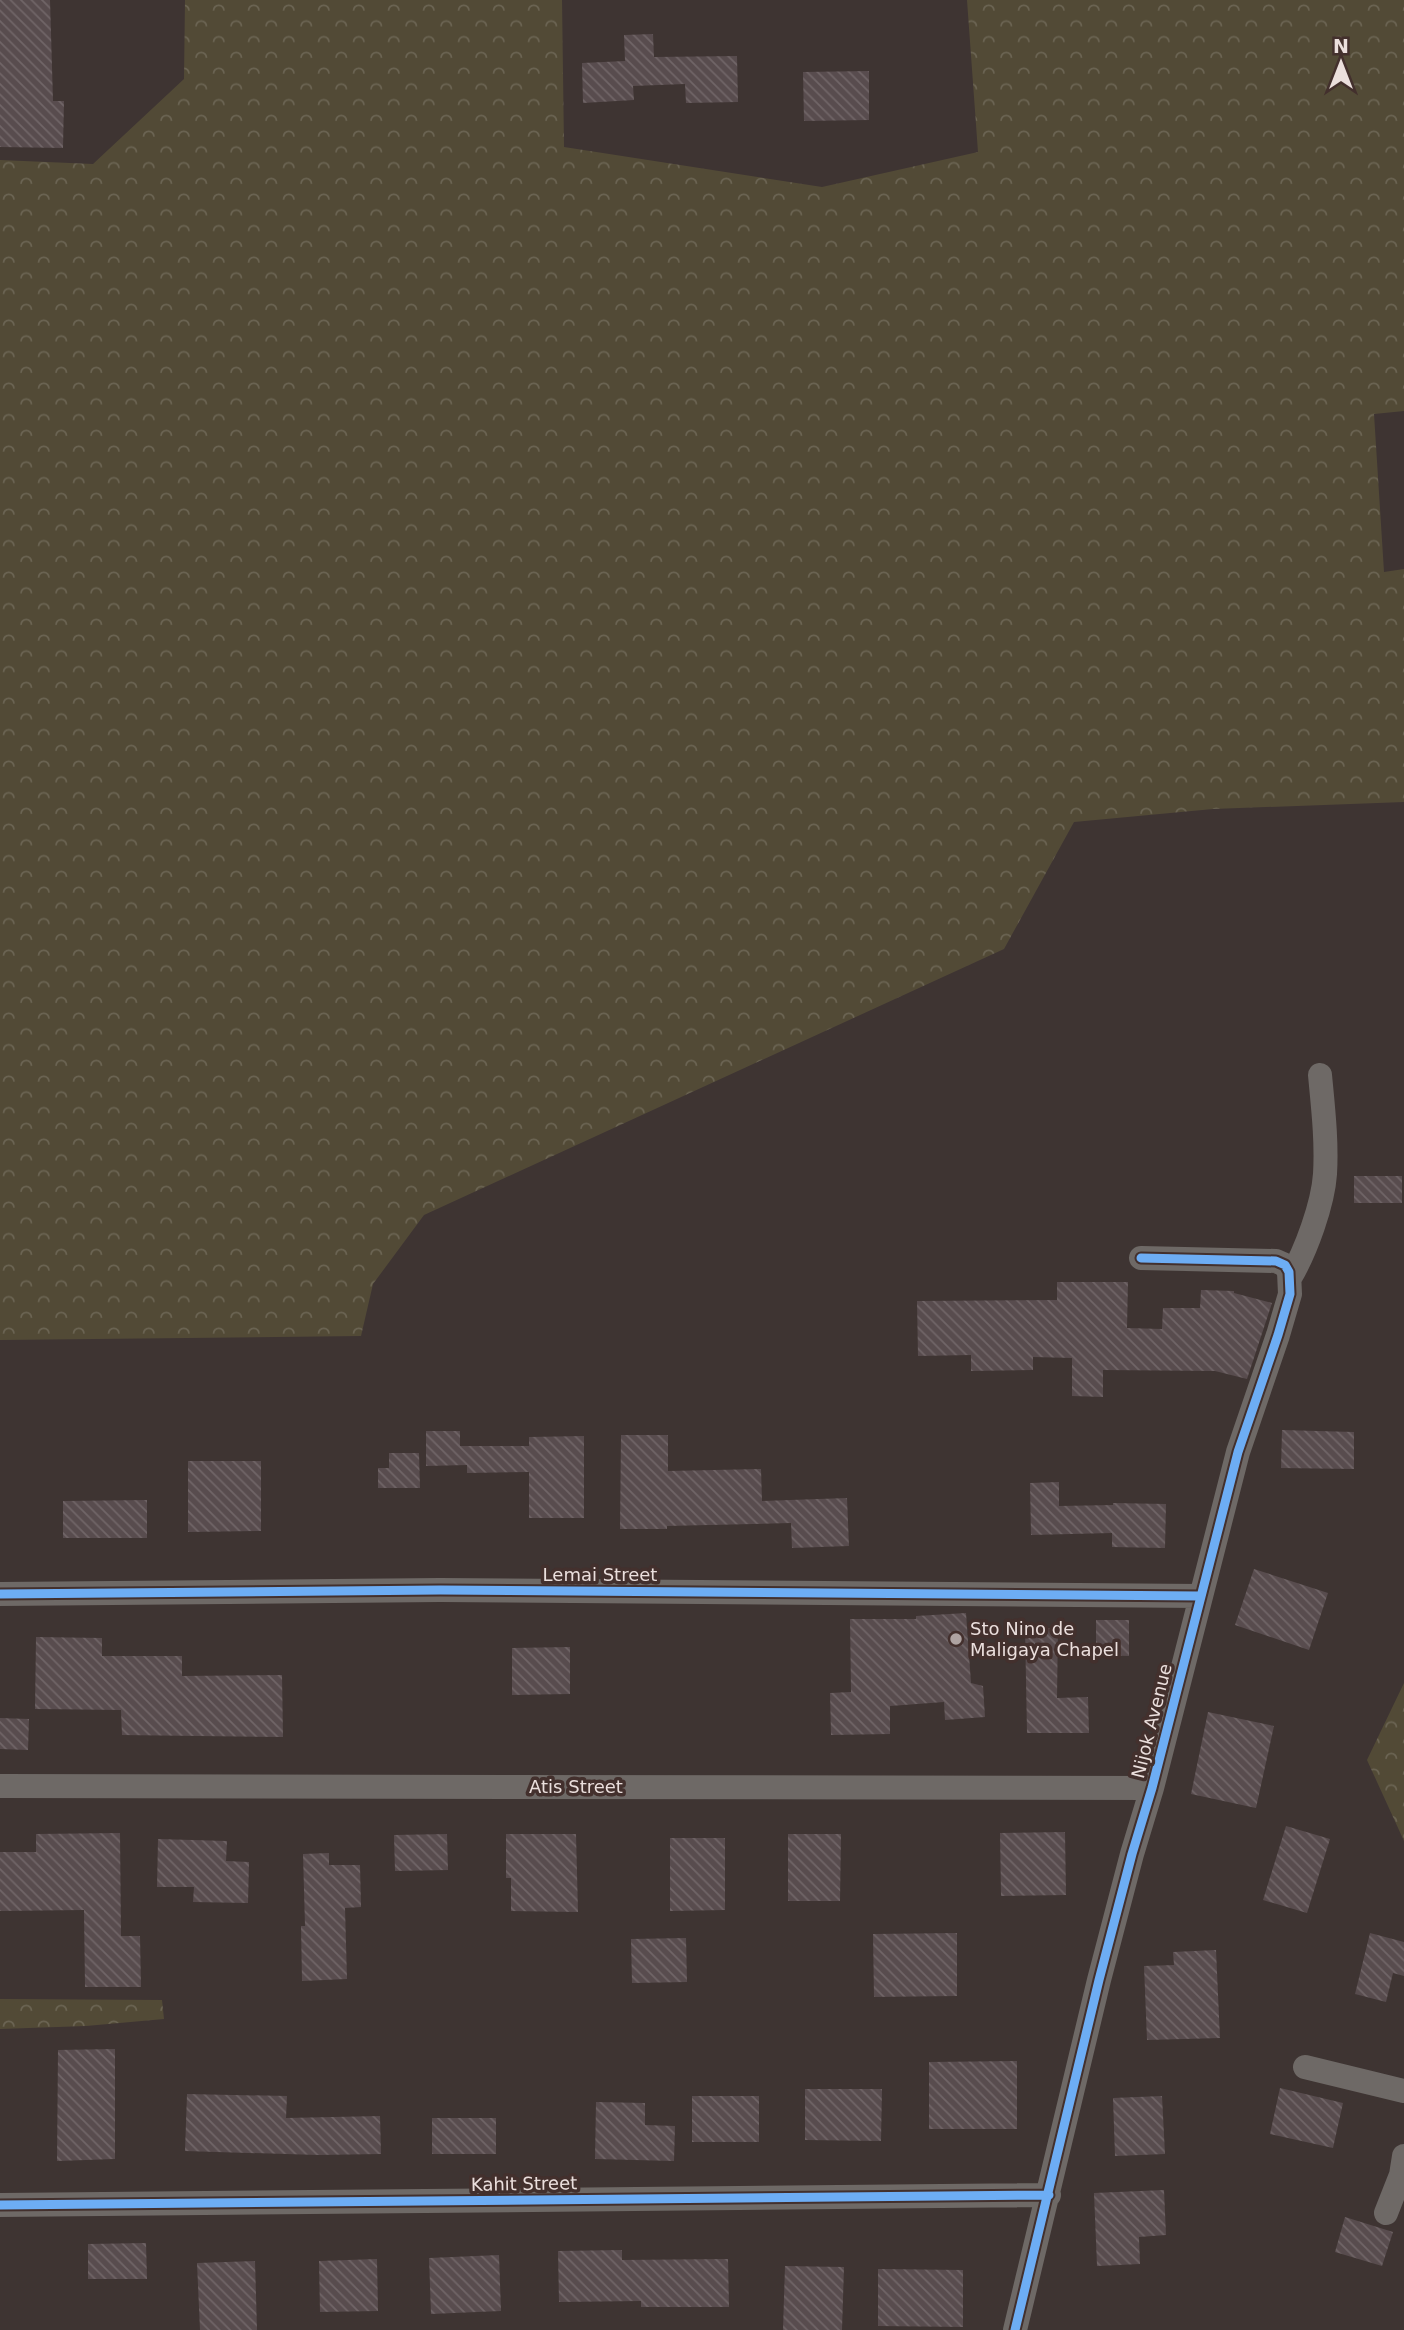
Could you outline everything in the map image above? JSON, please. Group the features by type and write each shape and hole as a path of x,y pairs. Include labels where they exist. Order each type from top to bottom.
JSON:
{"street":[{"name":"Nijok Avenue","path":"1016,2330 1099,1980 1152,1788 1238,1452 1290,1294 1290,1278 1305,1245 1325,1176 1320,1074"},
{"path":"1141,1258 1276,1261 1284,1265 1290,1278"},
{"name":"Lemai Street","path":"0,1594 440,1590 1200,1596"},
{"name":"Atis Street","path":"0,1786 1152,1788"},
{"path":"1305,2067 1404,2091"},
{"path":"1386,2213 1401,2175 1404,2155"},
{"name":"Kahit Street","path":"0,2205 1049,2195"}],"green space":[{"path":"185,0 562,0 564,147 822,187 978,152 967,0 1404,0 1404,411 1374,414 1384,572 1404,569 1404,802 1213,809 1074,822 1004,949 424,1215 373,1284 361,1336 0,1340 0,160 93,164 184,79"},
{"path":"1404,1683 1404,1841 1367,1760"},
{"path":"0,1999 162,2000 164,2019 86,2026 0,2029"}],"building":[{"path":"0,0 50,0 53,101 64,101 63,148 0,147"},
{"path":"653,34 654,57 737,56 738,102 686,103 685,84 633,86 634,100 583,103 582,63 625,61 624,35"},
{"path":"869,71 869,120 804,121 803,72"},
{"path":"1354,1176 1402,1176 1402,1203 1354,1203"},
{"path":"1057,1282 1128,1282 1127,1328 1162,1329 1163,1308 1200,1308 1201,1290 1234,1291 1272,1303 1247,1379 1215,1371 1103,1370 1103,1397 1072,1396 1072,1358 1033,1357 1033,1370 971,1371 971,1355 918,1356 917,1301 1057,1300"},
{"path":"1282,1430 1354,1432 1354,1469 1281,1468"},
{"path":"426,1431 460,1431 460,1446 529,1446 529,1437 584,1436 584,1518 529,1518 529,1472 467,1473 467,1465 426,1466"},
{"path":"621,1435 668,1435 668,1471 761,1469 762,1501 847,1498 849,1546 792,1548 791,1523 620,1529"},
{"path":"389,1453 419,1453 420,1488 378,1488 378,1468 389,1468"},
{"path":"188,1461 261,1461 261,1531 188,1532"},
{"path":"1059,1482 1059,1506 1166,1504 1165,1548 1112,1547 1112,1533 1031,1535 1030,1483"},
{"path":"147,1500 147,1538 63,1538 63,1501"},
{"path":"1254,1569 1328,1593 1309,1650 1235,1625"},
{"path":"966,1613 971,1683 983,1686 985,1717 945,1720 944,1702 890,1706 890,1734 831,1735 830,1693 851,1692 850,1619 916,1619 916,1616"},
{"path":"1096,1620 1129,1620 1129,1656 1096,1655"},
{"path":"1025,1628 1058,1628 1057,1698 1088,1697 1089,1733 1027,1733"},
{"path":"36,1637 102,1638 102,1656 182,1656 182,1676 282,1675 283,1737 122,1735 121,1710 35,1709"},
{"path":"570,1647 570,1694 512,1695 512,1648"},
{"path":"1208,1712 1274,1726 1256,1808 1191,1794"},
{"path":"0,1718 29,1719 28,1750 0,1749"},
{"path":"1286,1826 1330,1839 1307,1913 1263,1900"},
{"path":"1065,1832 1066,1895 1001,1896 1000,1833"},
{"path":"120,1833 121,1936 140,1936 141,1987 85,1987 84,1910 0,1911 0,1852 36,1852 36,1834"},
{"path":"447,1834 448,1870 395,1871 394,1835"},
{"path":"506,1834 576,1834 578,1912 511,1911 511,1878 506,1878"},
{"path":"788,1834 841,1834 840,1901 788,1901"},
{"path":"670,1838 725,1838 725,1910 670,1911"},
{"path":"158,1839 227,1841 226,1861 249,1862 248,1903 193,1902 194,1887 157,1887"},
{"path":"329,1853 329,1865 360,1865 361,1907 345,1908 347,1979 302,1981 301,1926 305,1926 303,1854"},
{"path":"957,1933 957,1996 874,1997 873,1934"},
{"path":"1370,1933 1404,1942 1404,1976 1393,1973 1386,2002 1355,1994"},
{"path":"686,1938 687,1982 632,1983 631,1939"},
{"path":"1216,1950 1220,2038 1147,2040 1144,1966 1174,1965 1173,1952"},
{"path":"115,2049 115,2159 57,2161 58,2050"},
{"path":"1017,2061 1017,2129 929,2129 929,2062"},
{"path":"1280,2088 1343,2103 1333,2148 1270,2134"},
{"path":"805,2089 882,2089 881,2141 805,2140"},
{"path":"187,2094 287,2096 286,2118 380,2116 381,2154 185,2151"},
{"path":"692,2096 759,2096 759,2142 692,2142"},
{"path":"1162,2096 1165,2154 1115,2156 1113,2098"},
{"path":"596,2102 645,2103 645,2125 675,2126 674,2161 595,2159"},
{"path":"432,2118 496,2118 496,2154 432,2154"},
{"path":"1164,2190 1166,2235 1139,2237 1140,2264 1097,2266 1094,2193"},
{"path":"1345,2217 1393,2232 1382,2266 1335,2252"},
{"path":"146,2243 147,2279 88,2279 88,2244"},
{"path":"622,2250 622,2260 728,2259 729,2307 641,2307 641,2301 559,2302 558,2251"},
{"path":"499,2255 501,2311 431,2314 429,2258"},
{"path":"377,2259 378,2311 320,2312 319,2261"},
{"path":"255,2261 257,2330 200,2330 197,2263"},
{"path":"785,2266 844,2267 842,2330 783,2330"},
{"path":"878,2269 963,2270 963,2327 878,2326"}],"cycle path":[{"path":"1015,2330 1099,1980 1152,1788 1238,1452 1290,1294 1289,1272 1285,1265 1276,1261 1141,1258"},
{"path":"0,1594 440,1590 1200,1596"},
{"path":"0,2205 1049,2195"}],"place":[{"name":"Sto Nino de Maligaya Chapel","path":"956,1639"}]}
